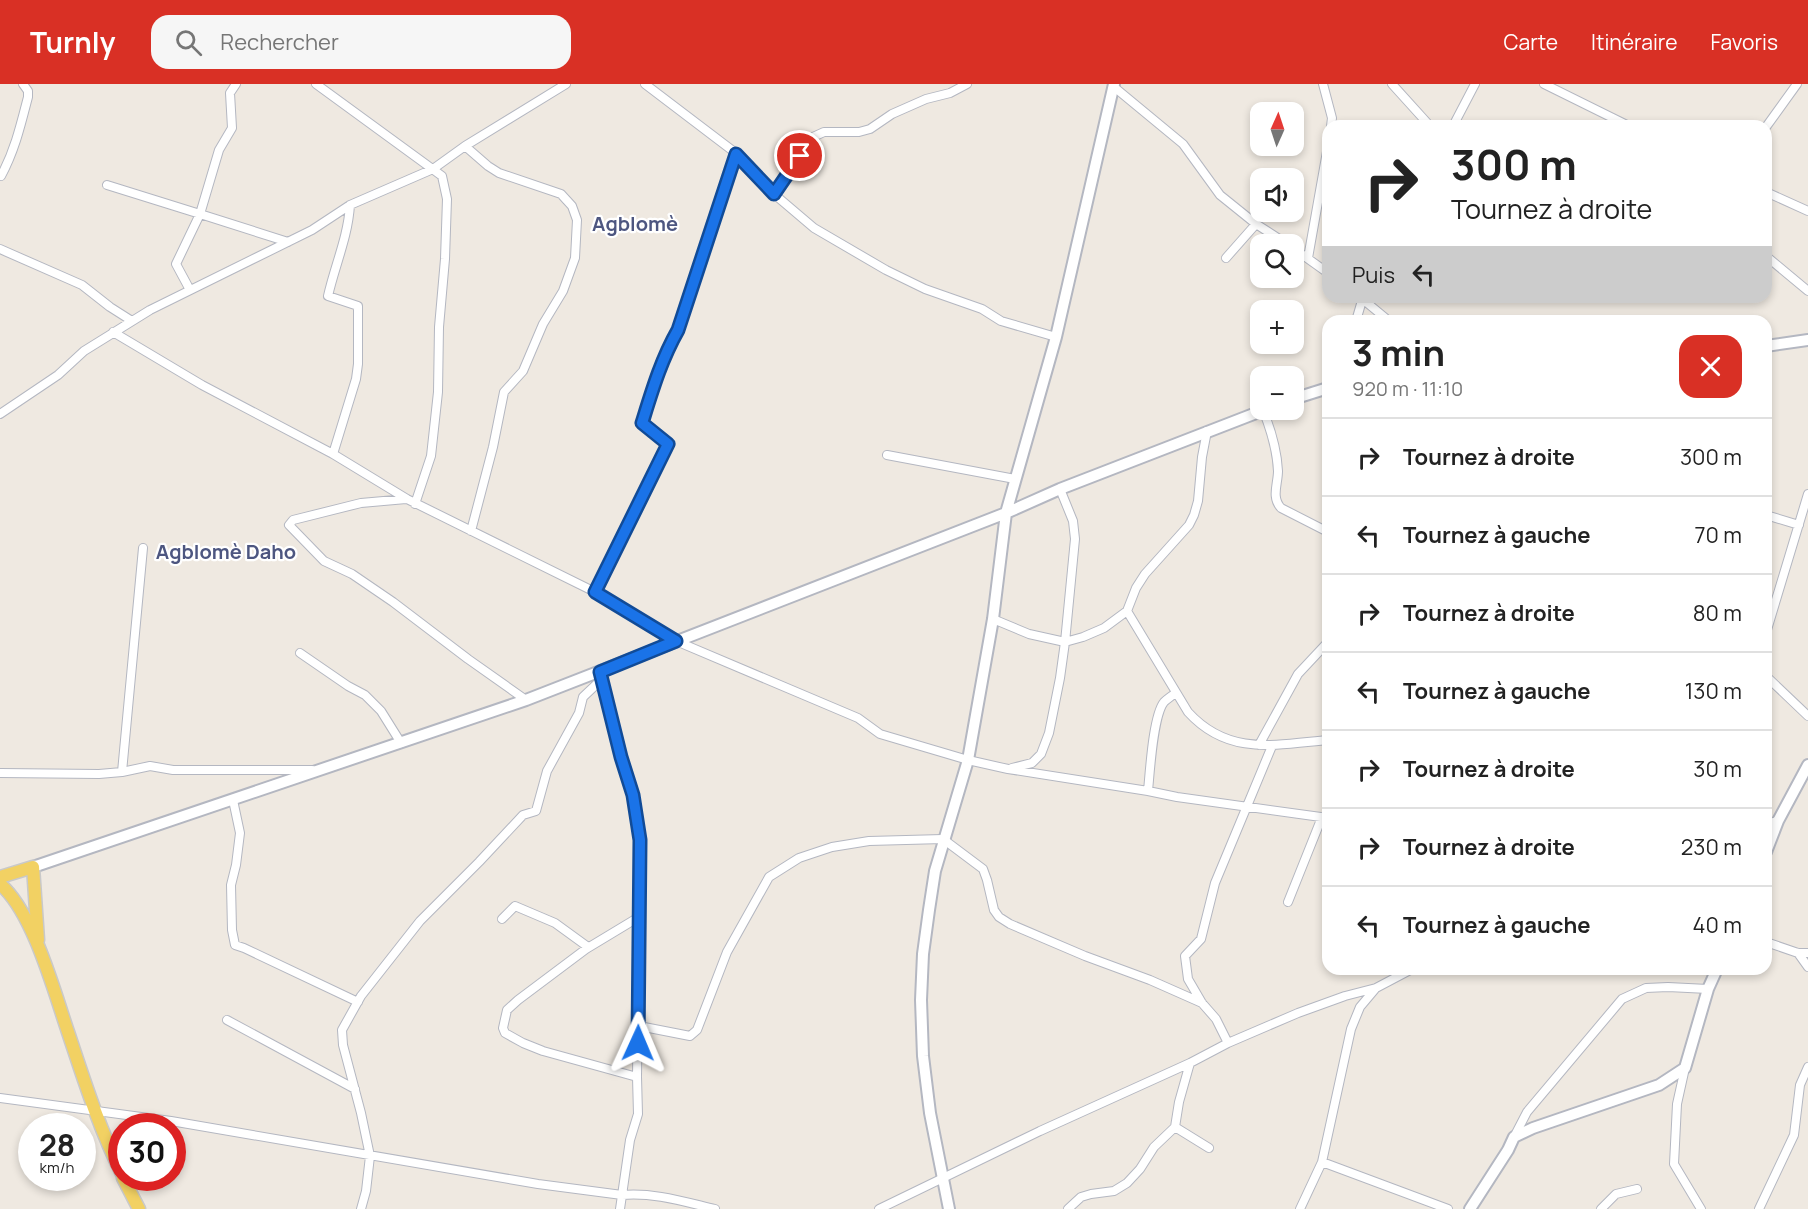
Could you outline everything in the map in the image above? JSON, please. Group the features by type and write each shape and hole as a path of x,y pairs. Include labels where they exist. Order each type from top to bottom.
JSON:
{"main road":[{"path":"0,877 33,867 39,947"},
{"path":"0,884 7,889 20,909 39,947 94,1111 108,1144"},
{"path":"130,1191 139,1209"}],"street":[{"path":"1,176 12,156 20,133 28,96 28,91 23,84"},
{"path":"190,290 176,264 200,214 219,150 232,128 230,93 236,84"},
{"path":"316,84 442,176 447,199 439,327 438,392 431,456 415,504"},
{"path":"0,414 58,375 84,351 150,310 312,230 350,205 433,169 465,146 566,84"},
{"path":"645,84 736,154 774,194 814,228 886,270 925,289 982,309 1001,321 1056,337"},
{"path":"774,194 813,137 824,132 859,132 870,129 892,114 926,99 950,93 967,84"},
{"path":"1323,84 1332,120"},
{"path":"1392,84 1425,120"},
{"path":"1456,120 1475,84"},
{"path":"1544,84 1617,120"},
{"path":"1771,120 1797,84"},
{"path":"949,1209 930,1113 923,1056 921,1000 924,943 935,871 968,760 993,619 1006,513 1056,337 1114,86 1183,144 1220,195 1272,234"},
{"path":"465,146 499,173 561,194 575,212 577,230 575,258 562,291 543,324 523,371 504,392 493,447 471,531"},
{"path":"595,592 668,444 642,423 655,379 678,330 736,154"},
{"path":"1308,258 1322,180"},
{"path":"107,185 288,242"},
{"path":"1772,195 1808,211"},
{"path":"333,454 350,400 358,364 358,306 328,296 345,238 350,205"},
{"path":"1226,258 1256,224"},
{"path":"0,249 82,285 132,321"},
{"path":"1304,255 1322,268"},
{"path":"1772,261 1808,291"},
{"path":"1368,303 1382,315"},
{"path":"113,332 202,385 333,454 415,504 595,592 676,641 858,718 880,734 968,760 1008,769 1177,797 1322,818"},
{"path":"1772,345 1808,340"},
{"path":"1304,396 1322,390"},
{"path":"33,867 601,675 676,641 1006,513 1060,489 1250,415"},
{"path":"1266,420 1276,448 1278,476 1276,503 1281,508 1322,529"},
{"path":"993,619 1029,634 1065,642 1104,628 1127,611 1136,588 1145,574 1189,525 1194,515 1198,501 1207,431"},
{"path":"887,455 1015,479"},
{"path":"1008,769 1032,763 1041,754 1049,733 1060,678 1075,540 1073,521 1060,489"},
{"path":"1772,613 1808,494"},
{"path":"407,499 361,503 293,520 289,525 324,561 352,574 393,602 526,700"},
{"path":"1772,517 1799,525"},
{"path":"122,772 143,548"},
{"path":"1127,611 1175,693 1188,712 1209,731 1235,742 1258,745 1272,746 1322,741"},
{"path":"1258,745 1298,674 1322,648"},
{"path":"300,653 365,695 381,711 401,743"},
{"path":"601,675 621,757 633,795 640,840 638,1114 630,1140 620,1209"},
{"path":"361,1209 366,1191 370,1156 343,1045 342,1030 358,1002 420,921 523,815 536,811 547,771 579,713 583,697 601,675"},
{"path":"1772,682 1808,716"},
{"path":"1148,791 1151,751 1158,718 1163,703 1175,693"},
{"path":"1228,1043 1216,1019 1202,1003 1188,979 1185,956 1200,939 1215,883 1272,746"},
{"path":"1772,836 1808,765"},
{"path":"0,773 99,774 150,766 173,770 324,770"},
{"path":"233,800 240,833 237,865 231,885 232,930 235,945 358,1002"},
{"path":"1772,822 1778,821"},
{"path":"1288,902 1322,825"},
{"path":"639,1026 690,1036 697,1030 727,952 769,877 799,858 832,847 869,841 944,839 982,869 994,910 999,917 1010,924 1202,1003"},
{"path":"502,919 515,906 555,923 588,947"},
{"path":"637,1077 543,1051 523,1043 506,1033 503,1028 507,1010 588,947 639,917"},
{"path":"1772,944 1798,953 1808,953"},
{"path":"1798,953 1808,967"},
{"path":"879,1209 942,1177 1190,1063 1228,1043 1307,1010 1376,987 1400,975"},
{"path":"1701,1209 1674,1164 1677,1104 1685,1068 1708,989 1714,975"},
{"path":"1300,1209 1322,1162 1351,1029 1360,1007 1376,987"},
{"path":"1470,1209 1508,1150 1527,1112 1622,999 1646,988 1708,989"},
{"path":"227,1020 355,1089"},
{"path":"1068,1209 1081,1197 1114,1191 1127,1184 1140,1170 1154,1147 1175,1127 1179,1102 1190,1063"},
{"path":"1759,1209 1794,1135 1800,1085 1808,1067"},
{"path":"1514,1137 1533,1128 1659,1085 1685,1068"},
{"path":"0,1098 171,1121 569,1189 622,1196 634,1194 715,1209"},
{"path":"1175,1127 1209,1148"},
{"path":"1322,1162 1448,1209"},
{"path":"1601,1209 1616,1194 1637,1189"}],"district":[{"name":"Agblomè","path":"635,223"},
{"name":"Agblomè Daho","path":"226,551"}],"route":[{"path":"638,1043 640,840 633,795 600,672 676,641 595,592 668,444 642,423 655,379 678,330 736,154 774,194 800,156"}]}
